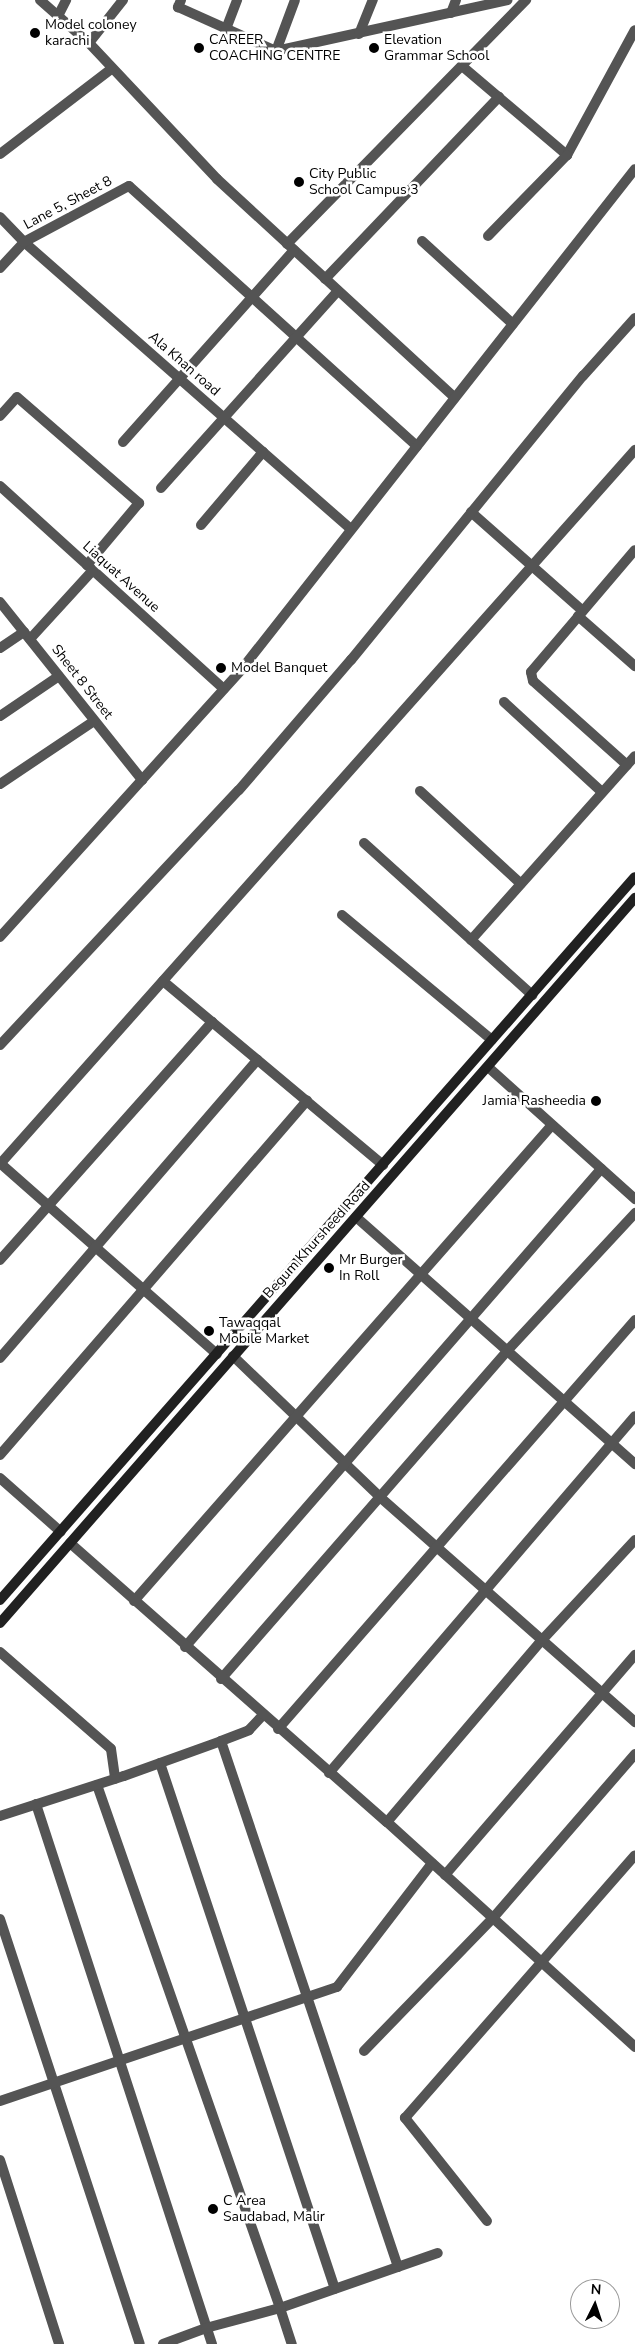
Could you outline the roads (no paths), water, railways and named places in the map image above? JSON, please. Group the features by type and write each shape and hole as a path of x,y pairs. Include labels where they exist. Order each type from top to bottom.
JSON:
{"main road":[{"name":"Begum Khursheed Road","path":"0,1600 283,1280 635,876"},
{"name":"Begum Khursheed Road","path":"0,1623 635,898"}],"street":[{"path":"40,0 89,43 111,69 217,179 455,398"},
{"path":"58,16 66,0"},
{"path":"89,43 123,0"},
{"path":"181,0 178,7 276,51 360,34 507,0"},
{"path":"226,28 237,0"},
{"path":"276,51 296,0"},
{"path":"360,34 373,0"},
{"path":"451,13 456,0"},
{"path":"123,442 252,297 290,247 526,0"},
{"path":"488,236 567,155 635,30"},
{"path":"462,66 567,155"},
{"path":"0,154 111,69"},
{"path":"325,279 499,98"},
{"path":"0,937 224,689 635,169"},
{"name":"Lane 5, Sheet 8","path":"0,268 24,242 130,186 252,297"},
{"name":"Ala Khan road","path":"0,217 24,242 352,529"},
{"path":"422,241 513,324"},
{"path":"161,488 338,291"},
{"path":"252,297 417,446"},
{"path":"0,1045 239,790 583,376 635,318"},
{"path":"0,416 17,397 139,503 90,568 27,636 0,648"},
{"path":"218,1354 0,1163 635,450"},
{"path":"201,525 263,452"},
{"name":"Liaquat Avenue","path":"0,486 224,689"},
{"path":"471,512 532,565 635,666"},
{"path":"627,765 532,676 533,669 635,550"},
{"name":"Sheet 8 Street","path":"0,602 142,780"},
{"path":"0,716 59,676"},
{"path":"504,702 602,792"},
{"path":"0,784 94,721"},
{"path":"471,940 635,756"},
{"path":"420,791 521,884"},
{"path":"364,843 532,995"},
{"path":"342,915 502,1050"},
{"path":"162,981 383,1165"},
{"path":"0,1260 212,1022"},
{"path":"0,1358 257,1060"},
{"path":"488,1067 635,1200"},
{"path":"0,1455 307,1101"},
{"path":"134,1601 552,1125"},
{"path":"185,1647 601,1169"},
{"path":"221,1679 381,1498 506,1352 635,1213"},
{"path":"356,1218 635,1464"},
{"path":"283,1280 293,1288"},
{"path":"278,1729 635,1320"},
{"path":"234,1356 381,1498 544,1639 635,1722"},
{"path":"329,1773 635,1416"},
{"path":"0,1478 61,1532"},
{"path":"387,1822 544,1639 635,1540"},
{"path":"70,1544 262,1716 387,1822 635,2047"},
{"path":"0,1652 111,1749 115,1779"},
{"path":"445,1875 635,1655"},
{"path":"0,1816 115,1779 249,1730 262,1716"},
{"path":"221,1740 398,2267"},
{"path":"364,2051 493,1918 635,1754"},
{"path":"160,1763 335,2289"},
{"path":"96,1785 292,2344"},
{"path":"36,1804 212,2344"},
{"path":"487,2221 405,2118 635,1855"},
{"path":"0,2101 337,1987 432,1863"},
{"path":"0,1920 140,2344"},
{"path":"0,2160 59,2344"},
{"path":"163,2344 206,2328 280,2308 438,2253"}],"place":[{"name":"Model coloney karachi","path":"35,33"},
{"name":"CAREER COACHING CENTRE","path":"199,48"},
{"name":"Elevation Grammar School","path":"374,48"},
{"name":"City Public School Campus 3","path":"299,182"},
{"name":"Model Banquet","path":"221,668"},
{"name":"Jamia Rasheedia","path":"596,1101"},
{"name":"Mr Burger In Roll","path":"329,1268"},
{"name":"Tawaqqal Mobile Market","path":"209,1331"},
{"name":"C Area Saudabad, Malir","path":"213,2209"}]}
